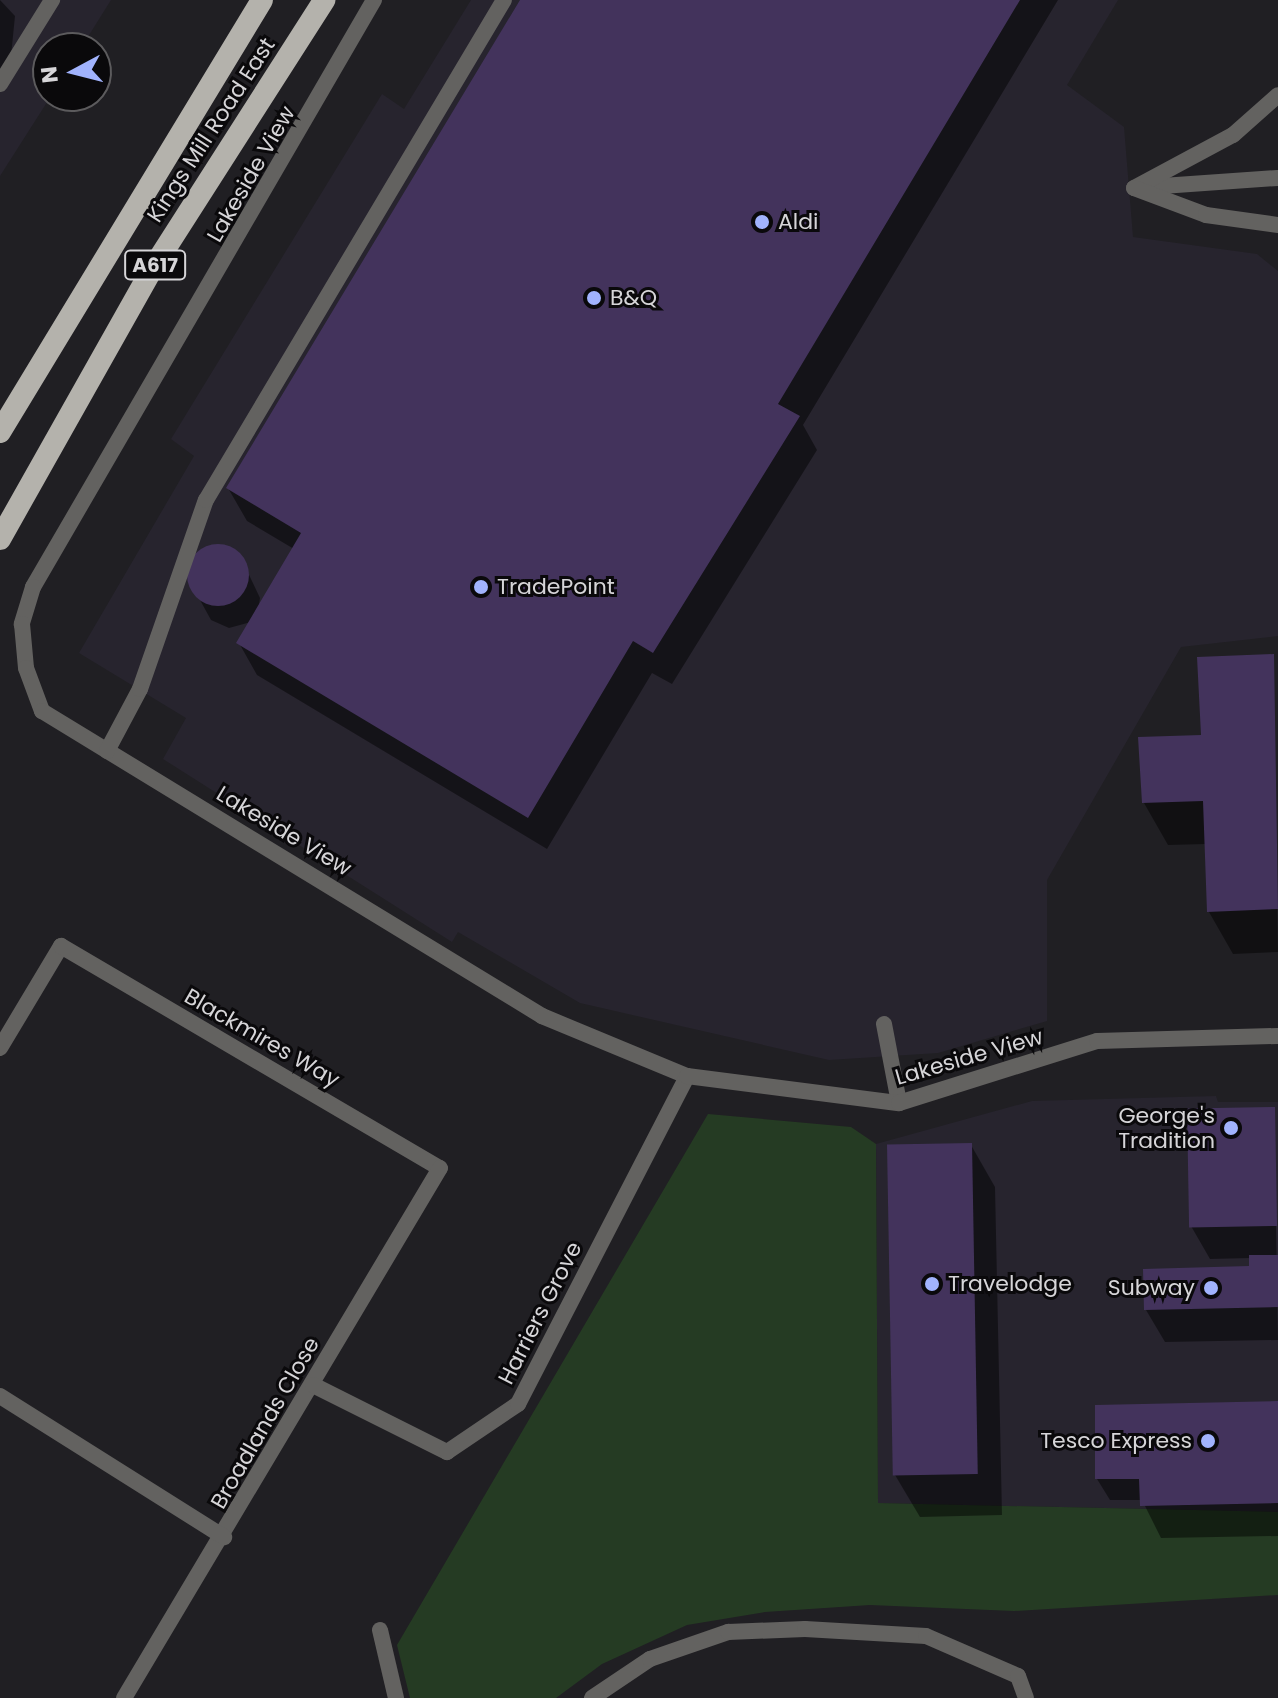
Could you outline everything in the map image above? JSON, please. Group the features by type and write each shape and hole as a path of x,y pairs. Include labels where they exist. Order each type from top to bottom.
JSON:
{"highway":[{"name":"Kings Mill Road East","path":"0,432 262,0"},
{"name":"Kings Mill Road East","path":"0,539 151,271 324,0"}],"street":[{"path":"0,84 52,0"},
{"name":"Lakeside View","path":"374,0 33,587 22,624 26,668 42,711 542,1016 687,1076 899,1103 1097,1041 1278,1036"},
{"path":"107,751 140,689 206,500 504,0"},
{"path":"1134,188 1233,135 1278,95"},
{"path":"1134,188 1278,178"},
{"path":"1134,188 1206,215 1278,225"},
{"name":"Blackmires Way","path":"0,1048 61,946 440,1168"},
{"path":"884,1024 899,1103"},
{"name":"Harriers Grove","path":"313,1385 447,1452 518,1404 687,1076"},
{"name":"Broadlands Close","path":"124,1698 224,1537 440,1168"},
{"path":"0,1396 224,1537"},
{"path":"592,1698 650,1659 728,1632 805,1629 926,1636 1018,1676 1026,1698"},
{"path":"380,1630 396,1698"}],"shaded area":[{"path":"0,0 111,0 91,32 32,32 32,112 41,112 0,176"},
{"path":"471,0 1118,0 1067,85 1124,127 1133,237 1257,254 1278,271 1278,636 1181,647 1047,880 1047,1021 938,1053 829,1060 580,1003 458,932 452,942 163,759 186,718 79,653 194,456 171,439 382,94 404,109"},
{"path":"1216,1096 1218,1102 1278,1102 1278,1512 878,1503 876,1144 1032,1101"}],"green space":[{"path":"708,1114 851,1127 876,1144 878,1503 1278,1512 1278,1595 1014,1611 870,1605 765,1612 687,1625 602,1664 556,1698 410,1698 397,1645"}],"building":[{"path":"520,0 1020,0 778,404 800,416 653,653 633,641 528,818 236,643 301,533 226,488"},
{"path":"218,544 240,553 249,575 240,597 218,606 196,597 187,575 196,553"},
{"path":"1274,654 1278,909 1207,912 1203,801 1142,803 1138,737 1201,735 1197,657"},
{"path":"1275,1107 1277,1226 1189,1228 1187,1109"},
{"name":"Travelodge","path":"972,1143 978,1474 893,1475 887,1144"},
{"name":"Subway","path":"1249,1255 1278,1255 1278,1307 1144,1310 1143,1269 1249,1266"},
{"name":"Tesco Express","path":"1278,1401 1278,1503 1140,1506 1139,1479 1095,1479 1095,1405"}],"place":[{"name":"Aldi","path":"762,222"},
{"name":"B&Q","path":"594,298"},
{"name":"TradePoint","path":"481,587"},
{"name":"George's Tradition","path":"1231,1128"},
{"name":"Travelodge","path":"932,1284"},
{"name":"Subway","path":"1211,1288"},
{"name":"Tesco Express","path":"1208,1441"}]}
